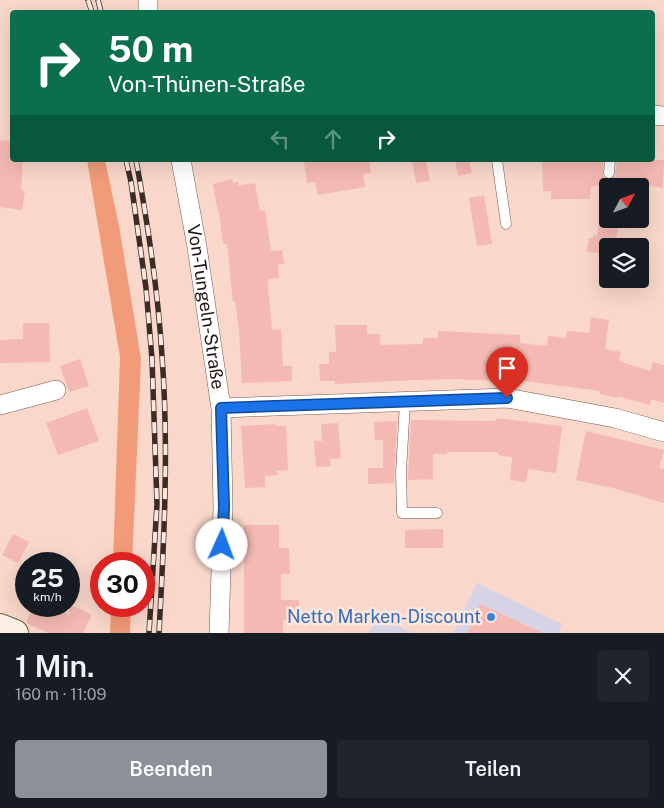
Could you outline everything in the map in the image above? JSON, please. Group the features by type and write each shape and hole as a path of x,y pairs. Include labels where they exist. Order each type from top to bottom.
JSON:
{"street":[{"name":"Von-Tungeln-Straße","path":"185,162 221,408 224,507 219,633"},
{"path":"0,405 56,390"},
{"path":"221,408 507,398 615,418 664,432"},
{"path":"0,627 15,633"}],"lane":[{"path":"497,162 506,224"},
{"path":"609,173 610,162"},
{"path":"405,402 401,472 402,513 437,513"}],"shaded area":[{"path":"87,162 105,162 119,226 141,359 133,552 113,552 120,357"},
{"path":"477,583 562,624 558,633 453,633"},
{"path":"377,616 412,633 369,633"},
{"path":"111,617 131,617 130,633 110,633"}],"building":[{"path":"0,140 10,141 10,162 23,162 21,190 25,191 22,210 0,207"},
{"path":"655,160 664,160 663,188 649,186 649,178 612,178 615,176 617,162 655,162"},
{"path":"304,162 369,162 371,173 363,174 365,187 318,195 315,182 307,183"},
{"path":"412,162 426,162 430,181 416,183"},
{"path":"455,162 469,162 472,173 458,176"},
{"path":"542,162 603,162 603,176 606,178 599,178 599,186 591,186 590,199 551,199 551,191 543,191"},
{"path":"232,179 233,183 238,182 238,186 255,183 260,211 265,210 271,251 282,250 284,264 278,264 279,278 268,279 268,286 272,330 281,329 283,366 292,366 292,381 242,383 239,331 235,301 233,302 227,244 223,244 213,184"},
{"path":"484,195 492,244 477,246 469,198"},
{"path":"598,225 599,228 618,228 616,238 599,238 599,253 587,252 589,238 593,238 593,235 597,236"},
{"path":"591,317 609,320 605,349 621,352 619,361 650,371 653,362 664,365 664,403 651,399 650,405 617,396 617,398 600,394 600,391 524,381 465,379 335,384 335,381 320,381 319,364 329,364 329,352 336,352 335,325 367,325 367,334 380,334 380,345 423,344 423,338 438,338 438,331 520,335 520,343 547,346 548,336 566,338 567,331 589,333"},
{"path":"23,323 49,323 50,362 0,363 0,340 23,339"},
{"path":"80,359 89,386 69,392 60,366"},
{"path":"87,408 99,441 58,455 46,423"},
{"path":"496,418 562,426 556,473 528,469 526,482 510,480 512,457 498,455 498,452 447,452 447,454 433,454 433,479 408,480 411,420 495,421"},
{"path":"397,421 394,483 368,484 368,468 383,468 383,440 375,440 374,422"},
{"path":"338,423 341,458 330,459 331,466 316,467 314,441 322,441 321,424"},
{"path":"275,424 276,426 286,426 288,470 277,471 278,475 265,476 265,487 245,488 241,426"},
{"path":"586,431 664,450 659,468 664,469 664,503 613,488 576,480"},
{"path":"244,525 279,525 279,548 289,548 290,574 281,574 281,600 299,600 299,620 283,620 283,633 244,633"},
{"path":"443,529 443,548 405,548 405,530"},
{"path":"13,534 29,542 24,552 15,552 15,562 2,555"},
{"name":"Netto Marken-Discount","path":"480,604 543,633 467,633"},
{"path":"80,609 90,614 91,617 83,633 48,633 26,623 28,617 80,617"}],"railway":[{"path":"88,0 91,10"},
{"path":"98,0 100,10"},
{"path":"126,162 146,288 152,359 157,504 149,633"},
{"path":"136,162 155,282 164,391 165,494 159,633"}],"place":[{"name":"Netto Marken-Discount","path":"491,617"}],"route":[{"path":"222,545 224,507 221,408 507,398"}]}
